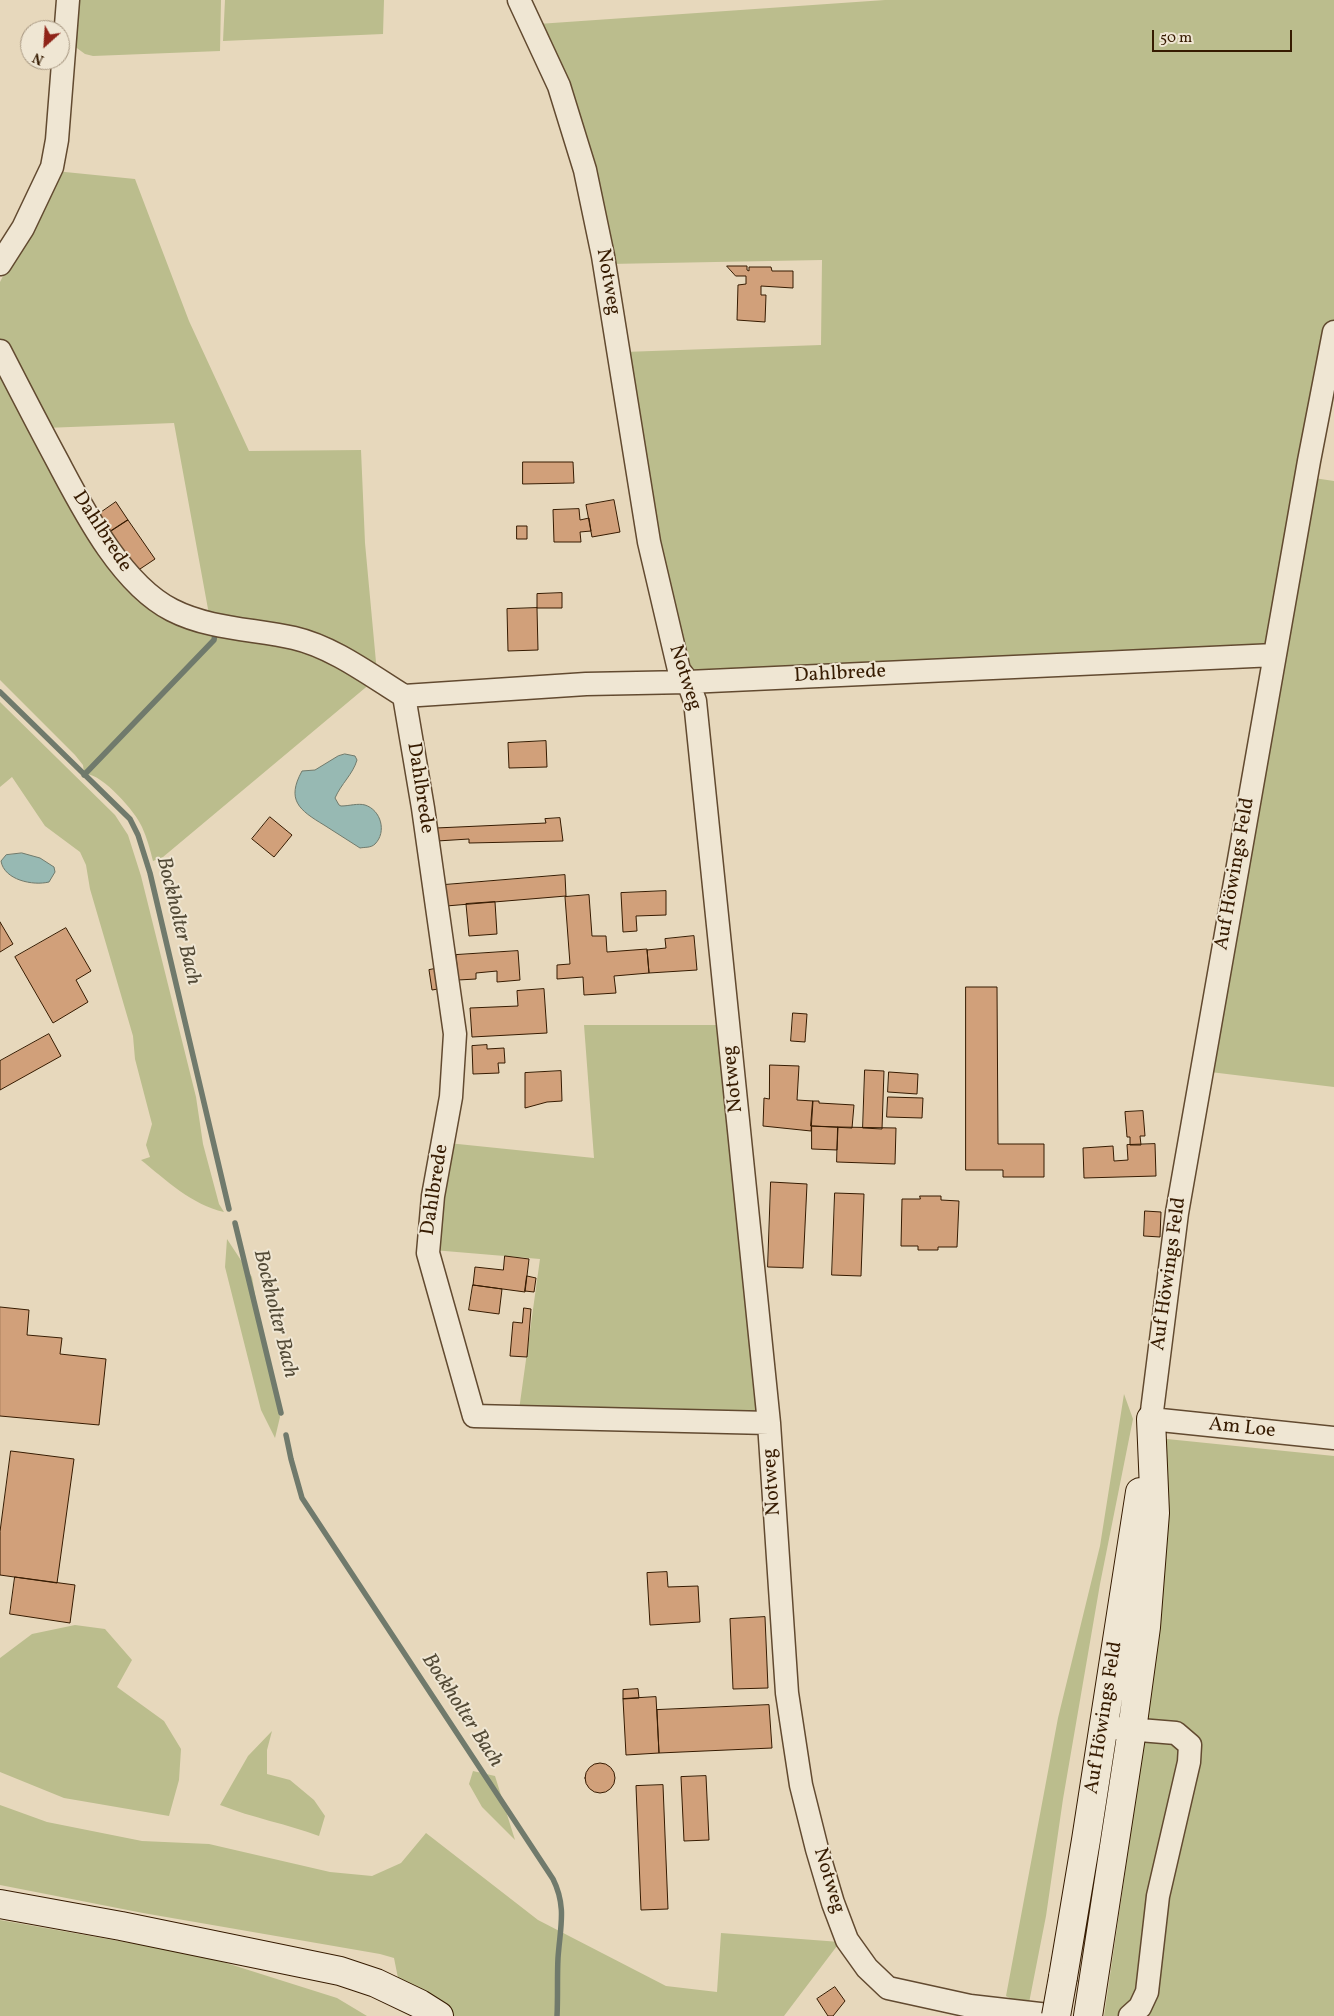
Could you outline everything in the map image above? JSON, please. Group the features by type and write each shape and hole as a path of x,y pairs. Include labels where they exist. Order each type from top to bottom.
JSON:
{"main road":[{"name":"Auf Höwings Feld","path":"1057,2016 1151,1419"},
{"name":"Auf Höwings Feld","path":"1088,2016 1146,1627 1154,1513 1151,1419"},
{"path":"0,1904 340,1971 376,1983 420,2004 439,2016"},
{"path":"256,1954 334,1982 401,2016"}],"street":[{"path":"0,264 23,228 52,166 57,140 68,0"},
{"name":"Notweg","path":"519,0 559,86 585,170 603,256 648,542 679,670 688,682 695,701 769,1423 786,1694 801,1785 833,1903 847,1940 867,1968 888,1988 970,2006 1057,2016"},
{"name":"Auf Höwings Feld","path":"1151,1419 1177,1213 1334,332"},
{"name":"Dahlbrede","path":"0,351 83,510 125,571 138,585 171,610 199,621 295,638 322,649 347,661 404,696 586,684 688,682 1275,656"},
{"name":"Dahlbrede","path":"404,696 423,808 454,1034 451,1097 433,1196 428,1253 474,1416 769,1423"},
{"name":"Am Loe","path":"1151,1419 1334,1438"},
{"path":"1104,1726 1176,1733 1190,1745 1190,1762 1158,1896 1147,1992 1140,2007 1130,2016"}],"green space":[{"path":"74,0 221,0 220,51 93,56 85,54 70,43"},
{"path":"225,0 384,0 383,34 223,41"},
{"path":"885,0 1334,0 1334,356 1307,477 1334,481 1334,1087 1202,1071 1275,656 691,678 681,667 624,352 821,345 822,260 609,264 538,24"},
{"path":"55,171 135,179 189,321 249,451 361,450 365,543 377,673 210,620 174,423 45,428 0,341 0,282"},
{"path":"0,362 32,426 171,620 310,652 371,683 163,857 153,861 144,831 133,812 101,780 86,774 216,640 216,633 214,638 84,772 83,765 75,755 0,680"},
{"path":"0,702 115,815 128,835 141,876 196,1097 203,1144 219,1204 224,1212 212,1209 190,1198 141,1160 150,1157 146,1145 152,1124 135,1059 133,1036 90,889 86,865 80,852 45,826 12,777 0,787"},
{"path":"584,1025 722,1025 758,1414 519,1410 540,1259 433,1250 448,1143 594,1158"},
{"path":"227,1239 252,1277 265,1353 280,1417 275,1438 261,1410 225,1267"},
{"path":"1124,1394 1133,1419 1100,1584 1063,1799 1046,1916 1028,2008 1006,1996 1058,1718 1100,1546"},
{"path":"1167,1439 1334,1456 1334,2016 1104,2016 1130,1839 1149,1689"},
{"path":"75,1625 105,1629 132,1660 117,1687 164,1721 181,1749 179,1780 169,1816 64,1798 0,1772 0,1658 32,1634"},
{"path":"272,1731 267,1750 267,1774 290,1780 314,1800 325,1816 319,1836 220,1805 248,1756"},
{"path":"473,1771 495,1776 515,1840 482,1807 469,1784"},
{"path":"0,1805 47,1822 142,1841 209,1844 330,1872 372,1876 401,1863 426,1833 538,1920 666,1986 717,1992 721,1933 840,1942 784,2016 453,2016 399,1983 394,1958 0,1885"},
{"path":"0,1920 204,1956 337,1998 367,2016 0,2016"}],"water":[{"path":"345,754 355,756 357,760 353,770 335,798 341,806 365,805 371,808 378,816 381,822 381,834 375,844 370,847 360,848 315,820 302,809 295,797 297,781 302,771 315,770 338,756"},
{"path":"22,853 40,858 54,867 55,872 49,882 35,883 20,880 13,877 3,868 1,861 6,855"}],"building":[{"path":"727,266 747,266 749,271 749,267 771,267 772,271 793,271 793,288 761,286 761,295 766,295 765,322 737,320 738,285 746,284 746,276 736,276"},
{"path":"523,462 573,462 574,483 523,484"},
{"path":"614,500 620,532 592,537 586,505"},
{"path":"116,502 128,520 108,533 96,516"},
{"path":"579,509 580,520 589,518 591,531 580,532 581,542 554,542 553,510"},
{"path":"128,520 155,559 134,573 108,533"},
{"path":"517,526 527,526 527,539 517,539"},
{"path":"562,593 562,608 537,608 537,594"},
{"path":"537,608 538,650 508,651 507,609"},
{"path":"546,741 547,767 509,768 508,743"},
{"path":"270,817 292,835 274,857 252,839"},
{"path":"560,818 563,841 469,843 469,839 437,841 436,828 546,823 545,819"},
{"path":"565,875 566,896 446,906 444,885"},
{"path":"666,891 666,915 636,916 637,931 623,932 621,893"},
{"path":"589,895 592,936 606,936 607,952 647,949 649,973 614,976 616,993 584,995 583,977 557,979 557,965 570,964 565,897"},
{"path":"495,902 497,934 469,936 466,904"},
{"path":"0,922 13,944 0,952"},
{"path":"66,928 91,971 76,980 88,1002 53,1023 15,957"},
{"path":"694,936 697,970 649,973 647,950 666,948 665,939"},
{"path":"518,951 520,980 497,982 497,971 476,973 476,979 458,980 456,955"},
{"path":"440,968 444,988 432,990 429,970"},
{"path":"966,987 997,987 998,1144 1044,1144 1044,1177 1003,1177 1003,1170 966,1170"},
{"path":"544,989 547,1033 472,1037 470,1008 518,1006 517,991"},
{"path":"793,1013 807,1014 805,1042 791,1041"},
{"path":"49,1034 61,1056 0,1090 0,1061"},
{"path":"487,1045 487,1049 504,1048 505,1063 498,1063 499,1073 473,1074 472,1046"},
{"path":"770,1065 799,1066 797,1100 813,1101 811,1131 763,1126 764,1098 769,1099"},
{"path":"865,1070 884,1071 882,1129 863,1128"},
{"path":"561,1071 562,1101 547,1102 525,1108 525,1073"},
{"path":"889,1072 918,1074 917,1094 888,1092"},
{"path":"888,1097 923,1098 922,1118 887,1117"},
{"path":"813,1101 854,1105 852,1128 811,1126"},
{"path":"1143,1111 1145,1136 1140,1136 1141,1145 1130,1145 1130,1137 1127,1137 1125,1112"},
{"path":"812,1126 838,1127 837,1150 812,1149"},
{"path":"838,1127 896,1128 895,1164 837,1162"},
{"path":"1155,1144 1156,1176 1084,1178 1083,1148 1113,1146 1114,1161 1128,1160 1127,1145"},
{"path":"771,1182 807,1184 803,1268 768,1267"},
{"path":"835,1193 864,1194 861,1276 832,1275"},
{"path":"920,1196 941,1196 941,1200 959,1201 957,1247 938,1247 938,1250 918,1250 918,1246 901,1246 902,1199 920,1199"},
{"path":"1145,1211 1161,1212 1160,1237 1144,1236"},
{"path":"505,1256 529,1259 525,1292 473,1285 475,1267 503,1270"},
{"path":"527,1276 536,1278 534,1292 525,1291"},
{"path":"473,1285 502,1289 499,1314 469,1310"},
{"path":"0,1307 29,1310 27,1335 62,1338 60,1354 106,1359 99,1425 0,1416"},
{"path":"524,1308 531,1309 527,1357 510,1356 513,1322 522,1323"},
{"path":"11,1451 74,1459 57,1583 0,1575 0,1532"},
{"path":"667,1572 668,1587 698,1586 700,1622 650,1625 647,1573"},
{"path":"15,1577 75,1585 70,1623 10,1614"},
{"path":"765,1617 768,1688 733,1689 730,1619"},
{"path":"638,1689 639,1698 623,1699 623,1690"},
{"path":"656,1697 659,1753 626,1755 623,1699"},
{"path":"769,1705 772,1748 659,1753 657,1710"},
{"path":"600,1763 606,1764 614,1772 614,1784 606,1792 600,1793 594,1792 586,1784 585,1778 586,1772 594,1764"},
{"path":"706,1776 709,1840 684,1841 681,1777"},
{"path":"663,1785 668,1909 641,1910 636,1786"},
{"path":"835,1987 845,2001 833,2016 828,2016 817,1999"}],"waterway":[{"path":"84,775 214,640 215,634"},
{"name":"Bockholter Bach","path":"0,692 130,819 138,835 150,873 229,1209"},
{"name":"Bockholter Bach","path":"235,1223 281,1413"},
{"name":"Bockholter Bach","path":"286,1435 302,1498 553,1879 561,1908 557,2016"}]}
